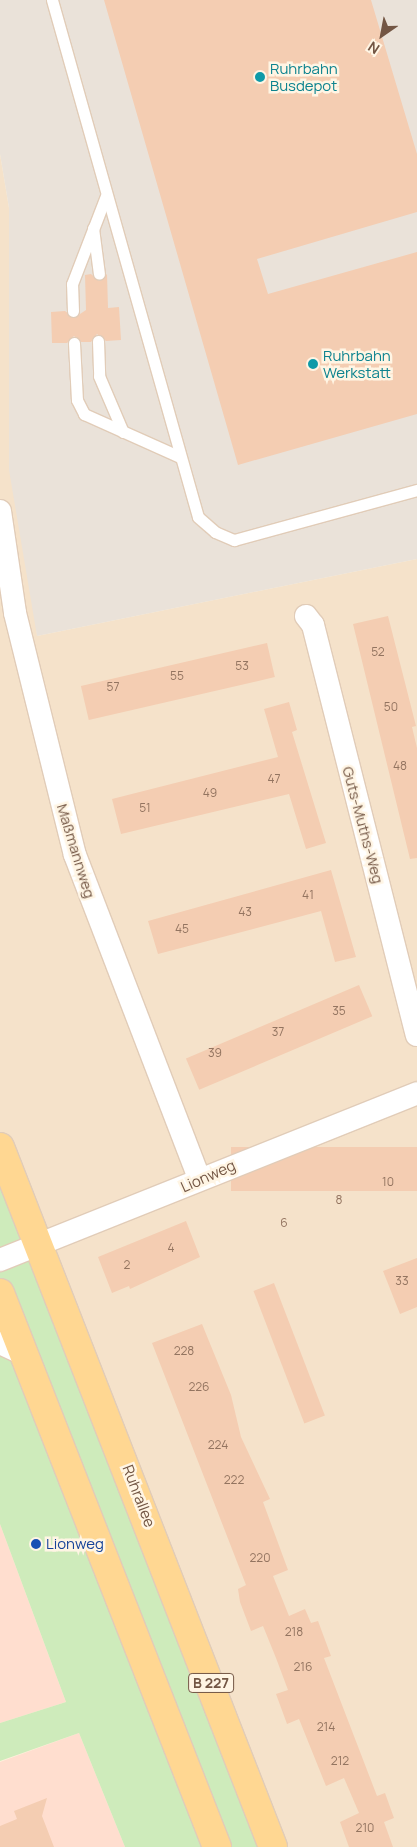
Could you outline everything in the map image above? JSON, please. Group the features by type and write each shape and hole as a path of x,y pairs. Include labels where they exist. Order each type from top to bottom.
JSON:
{"main road":[{"name":"Ruhrallee","path":"0,1147 274,1847"},
{"path":"0,1293 217,1847"}],"street":[{"name":"Maßmannweg","path":"0,511 15,613 75,855 199,1178"},
{"name":"Guts-Muths-Weg","path":"306,616 312,625 417,1035"},
{"name":"Lionweg","path":"0,1260 39,1248 199,1178 417,1093"},
{"path":"0,1342 24,1354"}],"lane":[{"path":"52,0 198,517 215,532 234,540 417,490"},
{"path":"74,311 72,284 106,196"},
{"path":"93,226 99,274"},
{"path":"98,341 102,389 123,432"},
{"path":"74,342 77,400 84,414 180,457"}],"shaded area":[{"path":"0,0 417,0 417,559 37,636 9,470 9,208 0,154"},
{"path":"0,154 9,208 37,636 417,559 417,1847 286,1847 75,1299 62,1302 0,1143"},
{"path":"0,1524 66,1702 0,1723"},
{"path":"79,1733 125,1847 0,1847 0,1762"}],"green space":[{"path":"0,1151 272,1847 125,1847 79,1733 0,1761 0,1723 66,1702 0,1524"}],"building":[{"name":"Ruhrbahn Busdepot","path":"104,0 371,0 417,154 417,212 257,259 268,294 417,252 417,414 238,465"},
{"path":"91,274 99,281 107,274 108,308 119,307 121,340 106,341 97,334 91,342 81,342 74,336 67,343 52,343 51,312 65,311 74,318 86,310 85,275"},
{"path":"388,616 416,726 412,727 417,748 417,858 410,859 353,624"},
{"path":"267,643 275,677 89,720 81,686"},
{"path":"289,702 297,730 292,732 326,843 306,849 289,794 121,834 112,799 278,757 264,709"},
{"path":"331,870 356,957 335,962 321,911 158,954 148,921"},
{"path":"359,985 372,1016 199,1090 186,1058"},
{"path":"231,1147 417,1147 417,1191 231,1191"},
{"path":"186,1221 200,1257 130,1289 129,1286 112,1293 98,1257"},
{"path":"417,1258 417,1307 400,1314 383,1271"},
{"path":"274,1283 325,1416 304,1423 253,1291"},
{"path":"202,1324 231,1395 241,1437 270,1499 263,1502 288,1570 273,1576 289,1616 305,1609 311,1623 318,1621 331,1656 324,1658 377,1796 385,1793 394,1818 384,1822 393,1847 349,1847 340,1822 359,1813 344,1778 326,1786 299,1719 287,1724 276,1694 288,1690 276,1658 263,1626 251,1631 240,1602 238,1589 246,1585 152,1343"},
{"path":"47,1798 42,1816 54,1847 0,1847 0,1826 17,1819 14,1811"}],"place":[{"name":"Ruhrbahn Busdepot","path":"260,77"},
{"name":"Ruhrbahn Werkstatt","path":"313,364"},
{"name":"Lionweg","path":"36,1544"}]}
